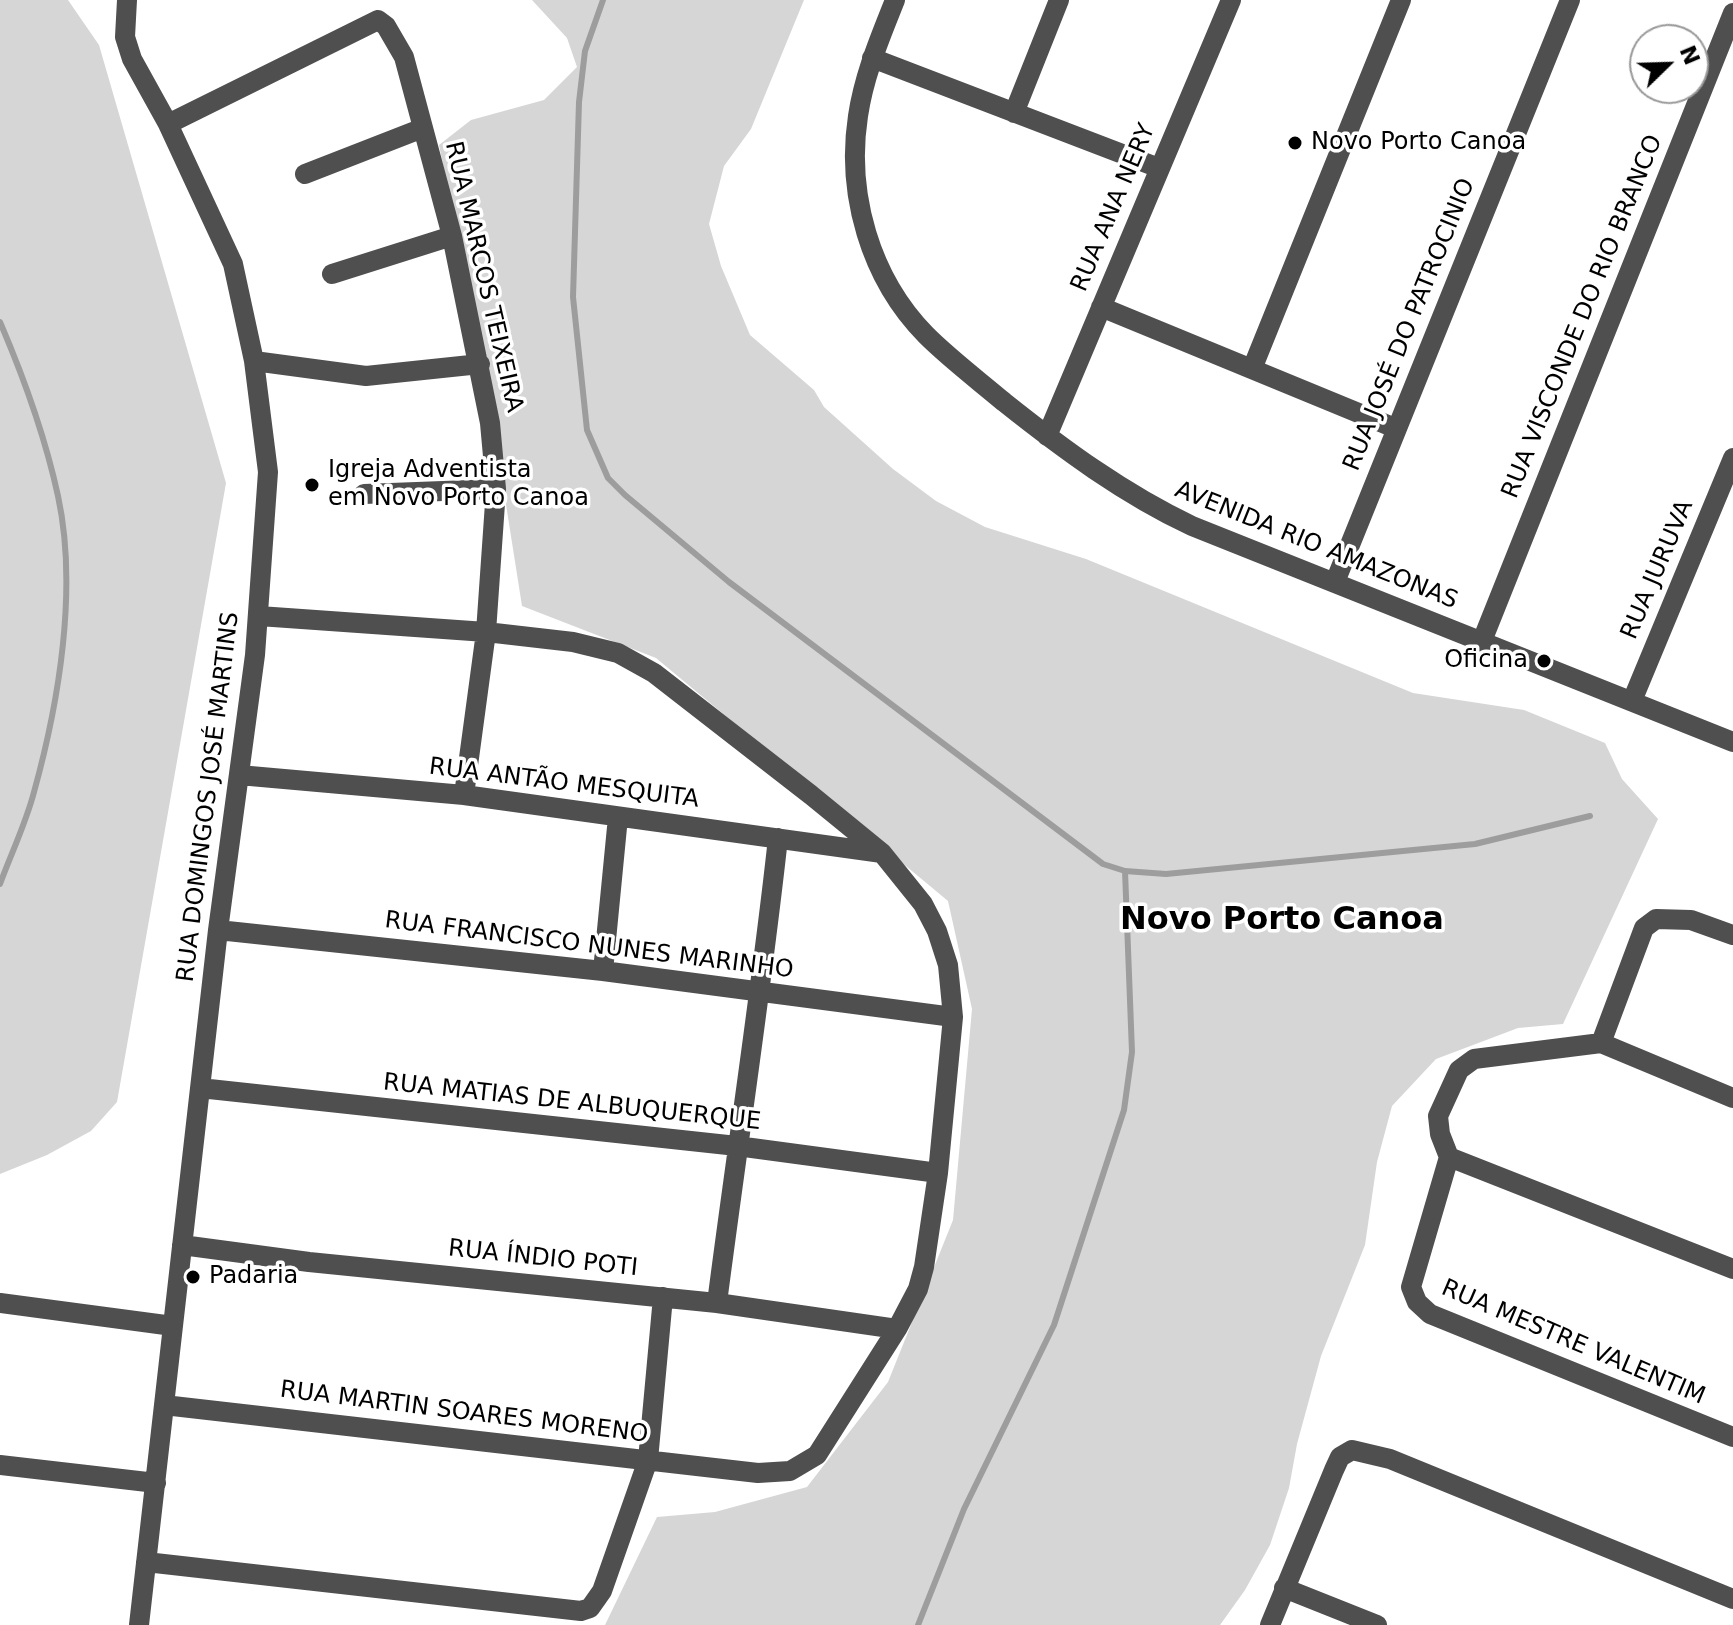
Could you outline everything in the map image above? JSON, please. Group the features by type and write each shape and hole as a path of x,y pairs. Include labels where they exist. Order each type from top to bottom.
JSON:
{"street":[{"name":"RUA DOMINGOS JOSÉ MARTINS","path":"127,0 125,28 128,49 168,124 233,264 254,361 268,472 259,616 218,930 139,1625"},
{"name":"AVENIDA RIO AMAZONAS","path":"895,0 872,58 858,115 854,152 861,217 879,266 901,305 925,334 955,362 1047,436 1155,508 1192,526 1733,742"},
{"path":"1014,113 1059,0"},
{"name":"RUA ANA NERY","path":"1047,436 1231,0"},
{"path":"1252,369 1401,0"},
{"name":"RUA JOSÉ DO PATROCINIO","path":"1335,582 1570,0"},
{"path":"168,124 379,10"},
{"name":"RUA MARCOS TEIXEIRA","path":"379,10 404,57 452,236 490,423 496,489 486,632 464,795"},
{"name":"RUA VISCONDE DO RIO BRANCO","path":"1482,641 1733,13"},
{"path":"872,58 1159,168"},
{"path":"305,174 423,128"},
{"path":"332,274 452,236"},
{"path":"1101,307 1395,428"},
{"path":"254,361 366,376 480,364"},
{"name":"RUA JURUVA","path":"1632,701 1733,458"},
{"path":"364,494 496,489"},
{"name":"RUA MARTIN SOARES MORENO","path":"164,1405 758,1473 790,1471 817,1455 897,1329 918,1289 938,1173 953,1017 948,965 937,931 923,904 882,853 731,731 654,673 618,653 596,646 486,632 259,616"},
{"name":"RUA ANTÃO MESQUITA","path":"239,775 464,795 882,853"},
{"path":"603,971 618,817"},
{"path":"717,1303 761,993 778,838"},
{"path":"1601,1043 1649,923 1676,917 1733,935"},
{"name":"RUA FRANCISCO NUNES MARINHO","path":"218,930 603,971 953,1017"},
{"path":"1733,1098 1601,1043 1485,1057 1465,1063 1438,1116 1440,1134 1449,1157 1733,1269"},
{"name":"RUA MATIAS DE ALBUQUERQUE","path":"200,1088 737,1146 938,1173"},
{"name":"RUA MESTRE VALENTIM","path":"1449,1157 1411,1287 1417,1302 1430,1314 1733,1437"},
{"name":"RUA ÍNDIO POTI","path":"182,1245 309,1262 717,1303 897,1329"},
{"path":"146,1562 539,1616 590,1608 602,1591 648,1460 663,1297"},
{"path":"0,1303 173,1326"},
{"path":"1270,1625 1340,1457 1352,1450 1390,1459 1733,1599"},
{"path":"0,1465 156,1483"},
{"path":"1284,1588 1377,1625"}],"shaded area":[{"path":"0,0 68,0 99,45 226,483 117,1102 91,1131 47,1155 0,1174"},
{"path":"532,0 804,0 751,129 724,166 709,224 721,266 750,335 814,390 824,407 893,469 936,501 985,527 1086,559 1413,693 1524,710 1605,743 1622,779 1658,819 1563,1024 1518,1028 1436,1059 1392,1106 1377,1162 1365,1245 1321,1356 1297,1444 1289,1488 1270,1545 1245,1590 1220,1625 605,1625 657,1517 715,1512 807,1487 888,1382 953,1220 972,1009 948,901 656,658 522,606 484,365 439,145 471,120 544,100 577,67 567,38"}],"waterway":[{"path":"603,0 585,51 579,102 573,297 587,430 608,478 729,582 1103,864 1125,871 1166,874 1475,844 1590,816"},
{"path":"0,322 47,451 64,531 66,568 63,645 51,721 31,804 0,884"},
{"path":"918,1625 964,1509 1054,1325 1124,1110 1132,1052 1125,871"}],"place":[{"name":"Novo Porto Canoa","path":"1295,143"},
{"name":"Igreja Adventista em Novo Porto Canoa","path":"312,485"},
{"name":"Oficina","path":"1544,661"},
{"name":"Padaria","path":"193,1277"}],"district":[{"name":"Novo Porto Canoa","path":"1282,921"}]}
